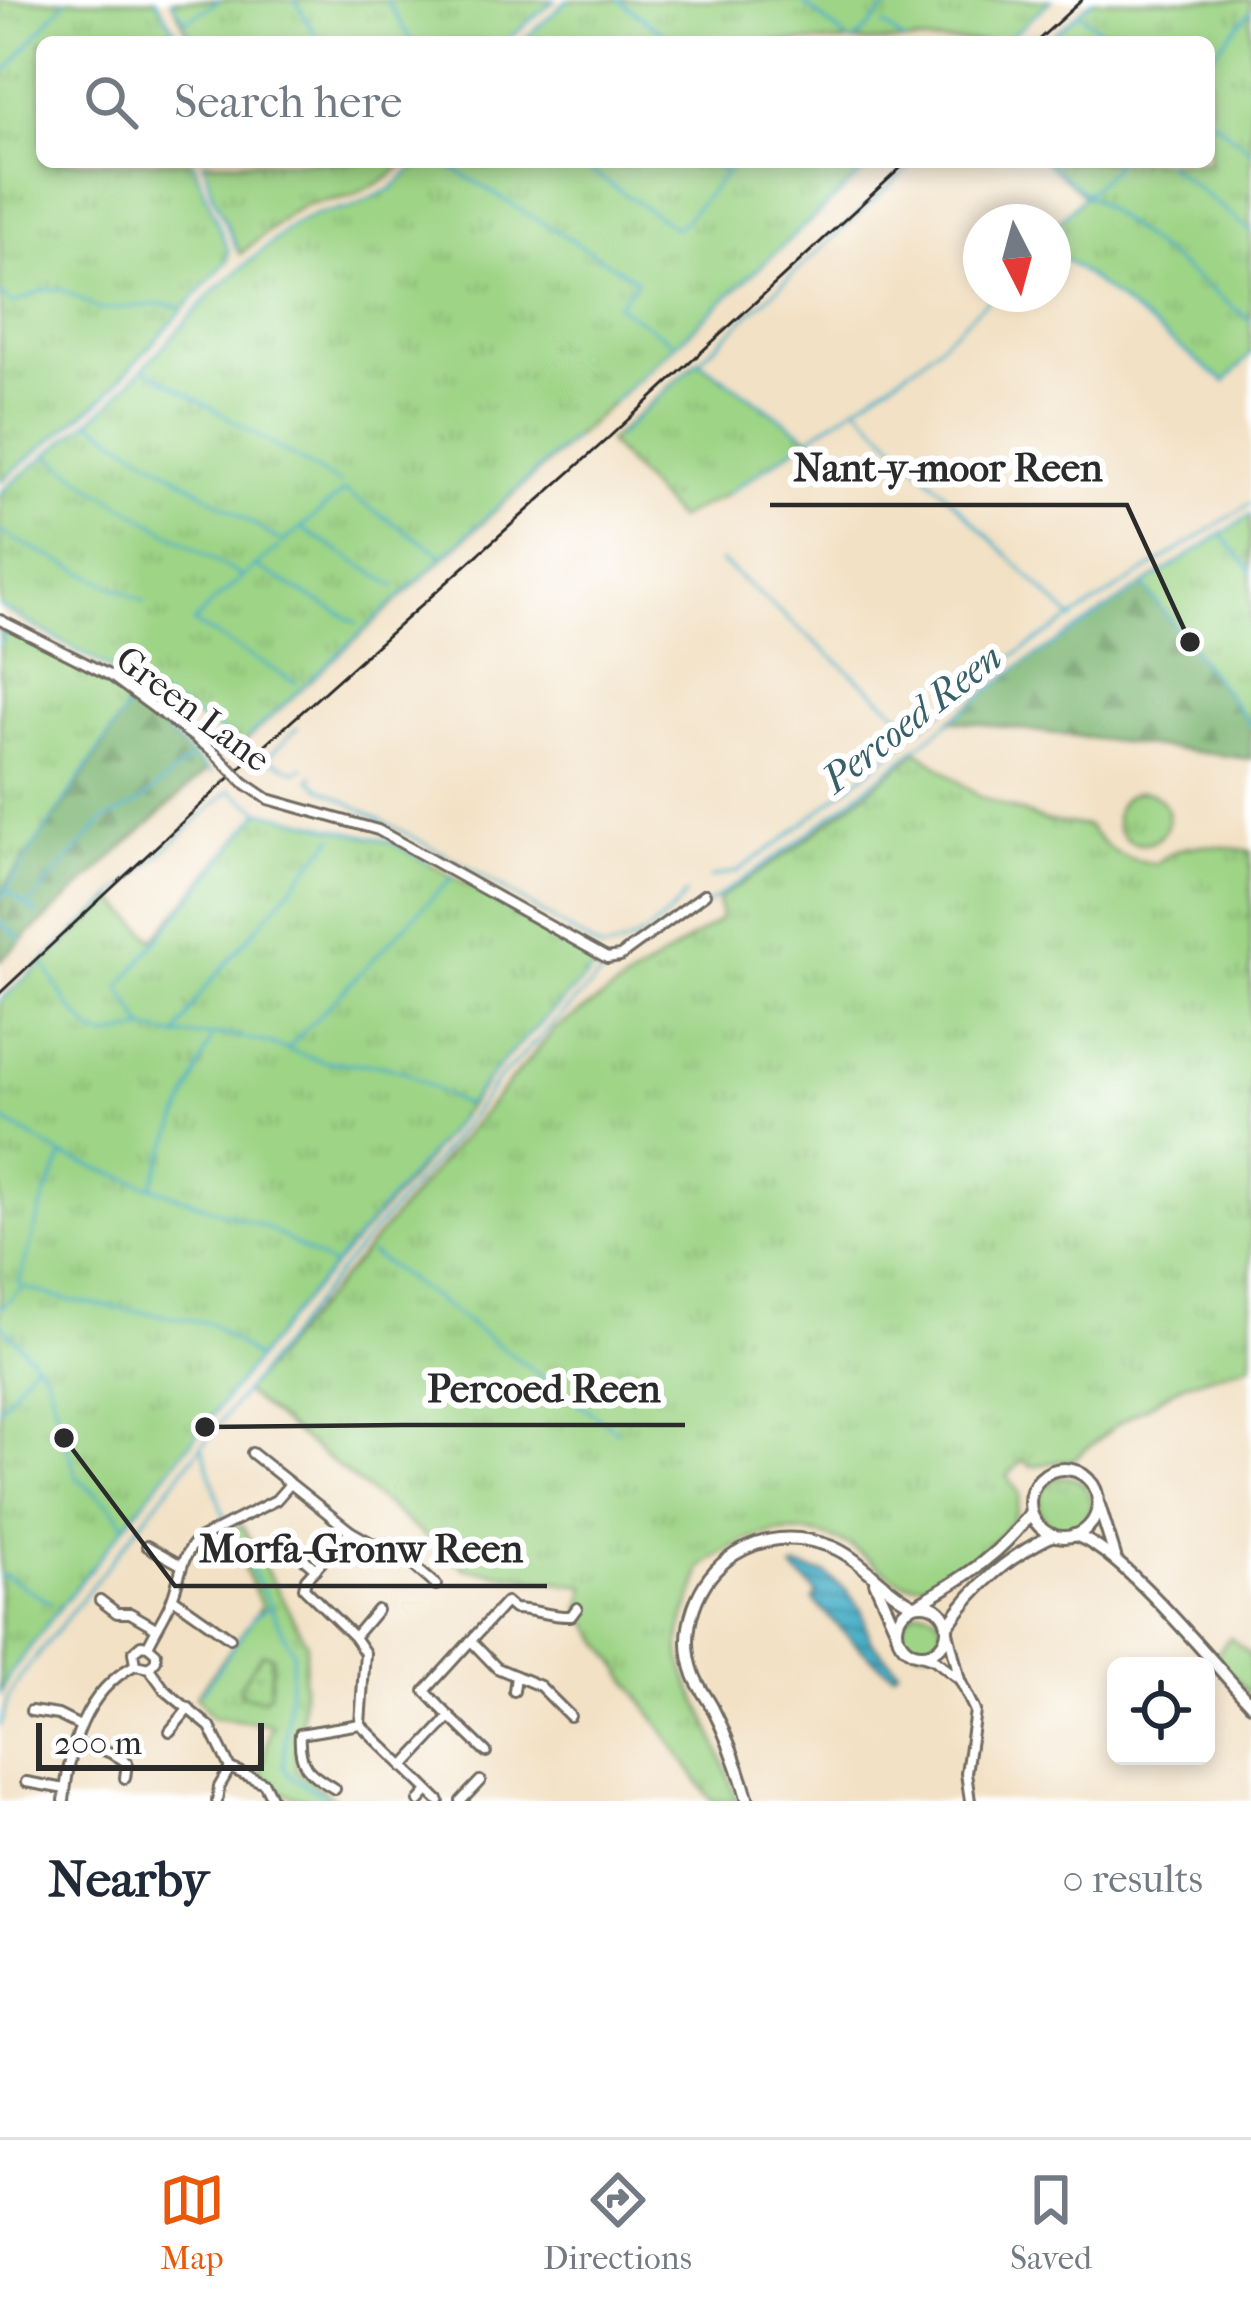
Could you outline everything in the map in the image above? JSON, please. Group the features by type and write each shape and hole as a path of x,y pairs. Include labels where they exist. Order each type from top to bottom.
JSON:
{"street":[{"name":"Green Lane","path":"0,620 111,676 268,799 378,830 600,956 613,959 706,894"},
{"path":"252,1453 350,1531 373,1544 393,1548 436,1585"},
{"path":"896,1629 901,1615 979,1566 1010,1539 1031,1512 1035,1486 1059,1469 1087,1478 1116,1559"},
{"path":"135,1665 133,1652 148,1646 173,1598 181,1565 197,1540 277,1500 290,1484"},
{"path":"1074,1535 1091,1523 1098,1502"},
{"path":"1031,1512 1043,1530 1053,1535"},
{"path":"350,1531 304,1588 365,1654 360,1724"},
{"path":"921,1654 940,1647 968,1596 1000,1566 1053,1535 1074,1535 1116,1559 1251,1705"},
{"path":"748,1801 733,1753 693,1673 689,1624 705,1583 728,1559 746,1548 790,1538 838,1550 874,1580 916,1604 939,1610 960,1680 975,1711 966,1773 970,1801"},
{"path":"147,1546 181,1565"},
{"path":"296,1552 316,1568"},
{"path":"874,1580 901,1643 935,1660 960,1680"},
{"path":"173,1598 230,1639"},
{"path":"100,1600 117,1613 130,1612 156,1628"},
{"path":"486,1752 424,1691 506,1602 514,1609 550,1617 572,1616 578,1609"},
{"path":"354,1637 377,1610"},
{"path":"471,1641 497,1668 540,1687 570,1716"},
{"path":"148,1646 156,1657 149,1668"},
{"path":"64,1801 78,1725 120,1673 135,1665 149,1668 164,1690 210,1727 230,1768 264,1783 273,1801"},
{"path":"514,1691 516,1676"},
{"path":"170,1731 189,1708"},
{"path":"32,1711 58,1715 78,1725"},
{"path":"403,1767 450,1717"},
{"path":"360,1724 439,1801"},
{"path":"335,1789 306,1772 299,1752 300,1734 360,1724"},
{"path":"73,1745 118,1755 127,1763 125,1778"},
{"path":"217,1801 230,1768"},
{"path":"461,1801 480,1781"},
{"path":"26,1782 65,1789"},
{"path":"419,1801 428,1792"}],"green space":[{"path":"0,0 156,0 178,36 36,36 36,168 195,168 228,260 103,398 0,481"},
{"path":"171,0 555,0 512,36 190,36"},
{"path":"568,0 1051,0 1012,36 528,36"},
{"path":"1093,0 1251,0 1251,354 1225,382 1071,264 1071,210 1085,196 1052,168 1215,168 1215,36 1052,36"},
{"path":"206,168 399,168 349,197 308,204 292,212 240,254"},
{"path":"414,168 867,168 235,750 229,736 0,607 0,493 109,405 215,290 294,224 350,208 393,188"},
{"path":"698,361 810,438 727,494 677,519 608,442"},
{"path":"1251,515 1251,726 1143,585"},
{"path":"1143,585 1251,726 1251,759 950,720 1016,669"},
{"path":"0,626 68,658 132,700 0,898"},
{"path":"132,700 207,770 0,961 0,898 7,883"},
{"path":"918,751 978,796 1045,821 1087,826 1110,849 1134,859 1157,864 1177,850 1201,846 1251,851 1251,1364 1184,1384 1116,1425 1074,1459 1031,1466 1022,1460 1007,1477 1020,1494 1009,1525 967,1563 932,1580 903,1582 848,1545 790,1532 753,1538 700,1568 682,1628 681,1659 737,1801 712,1801 580,1611 586,1586 466,1569 244,1392 554,1030 721,919 718,899 793,850"},
{"path":"1142,792 1161,799 1168,818 1161,837 1142,844 1123,837 1116,818 1123,799"},
{"path":"261,811 391,842 527,919 597,966 504,1060 417,1171 294,1312 58,1610 0,1694 0,1001 114,899 154,940"},
{"path":"1065,1477 1083,1485 1091,1503 1083,1521 1065,1529 1047,1521 1039,1503 1047,1485"},
{"path":"242,1526 306,1642 296,1770 337,1801 304,1799 277,1788 261,1773 271,1724 212,1717 196,1696 262,1606 227,1533"},
{"path":"922,1610 936,1616 942,1630 936,1644 922,1650 908,1644 902,1630 908,1616"},
{"path":"1230,1637 1251,1656 1251,1695 1219,1662 1218,1652"},
{"path":"262,1653 272,1655 270,1693 263,1699 242,1695 239,1687"}],"water":[{"path":"793,1569 826,1574 846,1590 862,1611 870,1640 898,1669 893,1673 885,1668 840,1628 813,1600 817,1593"}],"waterway":[{"path":"0,78 66,0"},
{"path":"156,0 178,36"},
{"path":"171,0 186,21 220,0"},
{"path":"295,0 316,36"},
{"path":"386,0 408,36"},
{"path":"512,36 555,0"},
{"path":"528,36 568,0"},
{"path":"619,0 666,36"},
{"path":"800,0 843,36"},
{"path":"861,36 894,0"},
{"path":"1012,36 1051,0"},
{"path":"1052,36 1093,0"},
{"path":"1215,51 1251,11"},
{"path":"1080,14 1108,36"},
{"path":"884,25 898,36"},
{"path":"187,29 190,36"},
{"path":"1215,122 1251,151"},
{"path":"0,481 103,399 228,260 195,168"},
{"path":"206,168 237,250"},
{"path":"0,493 109,405 215,290 294,224 349,208 393,188 414,168"},
{"path":"452,168 637,280 617,305 674,343"},
{"path":"586,168 677,229 731,168"},
{"path":"717,168 723,172"},
{"path":"611,403 867,168"},
{"path":"616,437 908,168"},
{"path":"1053,168 1251,321"},
{"path":"1071,209 1112,168"},
{"path":"1172,168 1251,231"},
{"path":"1071,264 1225,382 1251,354"},
{"path":"0,293 12,304 44,290 61,289 100,310 163,304 180,307"},
{"path":"727,494 921,361 975,312"},
{"path":"701,362 803,433"},
{"path":"146,369 340,484"},
{"path":"858,407 1073,620"},
{"path":"89,421 283,543 344,491 444,556"},
{"path":"248,737 573,437"},
{"path":"47,454 97,490 241,576"},
{"path":"720,561 918,730 1004,662 1251,503"},
{"path":"0,1726 8,1698 22,1675 339,1271 499,1079 598,978 791,847 1016,669 1251,515"},
{"path":"301,528 395,586"},
{"path":"0,532 144,602"},
{"path":"1222,535 1251,571"},
{"path":"279,547 194,623 296,683"},
{"path":"255,566 357,623"},
{"path":"1143,585 1251,726"},
{"path":"0,607 230,736 235,750"},
{"path":"0,625 68,658 140,706 211,774"},
{"path":"0,644 6,629"},
{"path":"0,898 127,708"},
{"path":"297,728 267,758 295,771 304,768"},
{"path":"710,878 736,872 779,843 906,741"},
{"path":"27,906 104,820 139,803 190,759"},
{"path":"313,775 310,779 323,789 467,866 601,950 626,944 649,931 686,894"},
{"path":"0,1001 230,790 261,811 391,842 429,863"},
{"path":"144,1027 120,987 260,812"},
{"path":"176,1036 202,992 334,837"},
{"path":"288,1048 452,877"},
{"path":"43,962 69,1006 95,1034 107,1037 144,1029 264,1042 325,1062 381,1065 405,1072 466,1106 504,1060 597,966 474,888"},
{"path":"6,889 37,914"},
{"path":"0,922 22,941"},
{"path":"152,1185 211,1039"},
{"name":"Percoed Reen","path":"0,1694 58,1610 294,1312 462,1115"},
{"path":"0,1118 63,1156 265,1227 331,1265"},
{"path":"63,1156 44,1199 19,1283 22,1287 67,1300 210,1323 257,1359"},
{"path":"371,1253 617,1431"},
{"path":"0,1309 21,1289"},
{"path":"0,1322 46,1374 77,1478 110,1505 124,1524"},
{"path":"0,1408 35,1361"},
{"path":"202,1446 222,1511 293,1652 283,1766 329,1801"},
{"path":"0,1576 50,1603"},
{"path":"202,1692 255,1616 269,1607"}],"railway":[{"path":"1043,36 1082,0"},
{"path":"0,993 257,752 901,168"}],"place":[{"name":"Nant-y-moor Reen","path":"1190,642"},
{"name":"Percoed Reen","path":"205,1427"},
{"name":"Morfa-Gronw Reen","path":"64,1438"}]}
